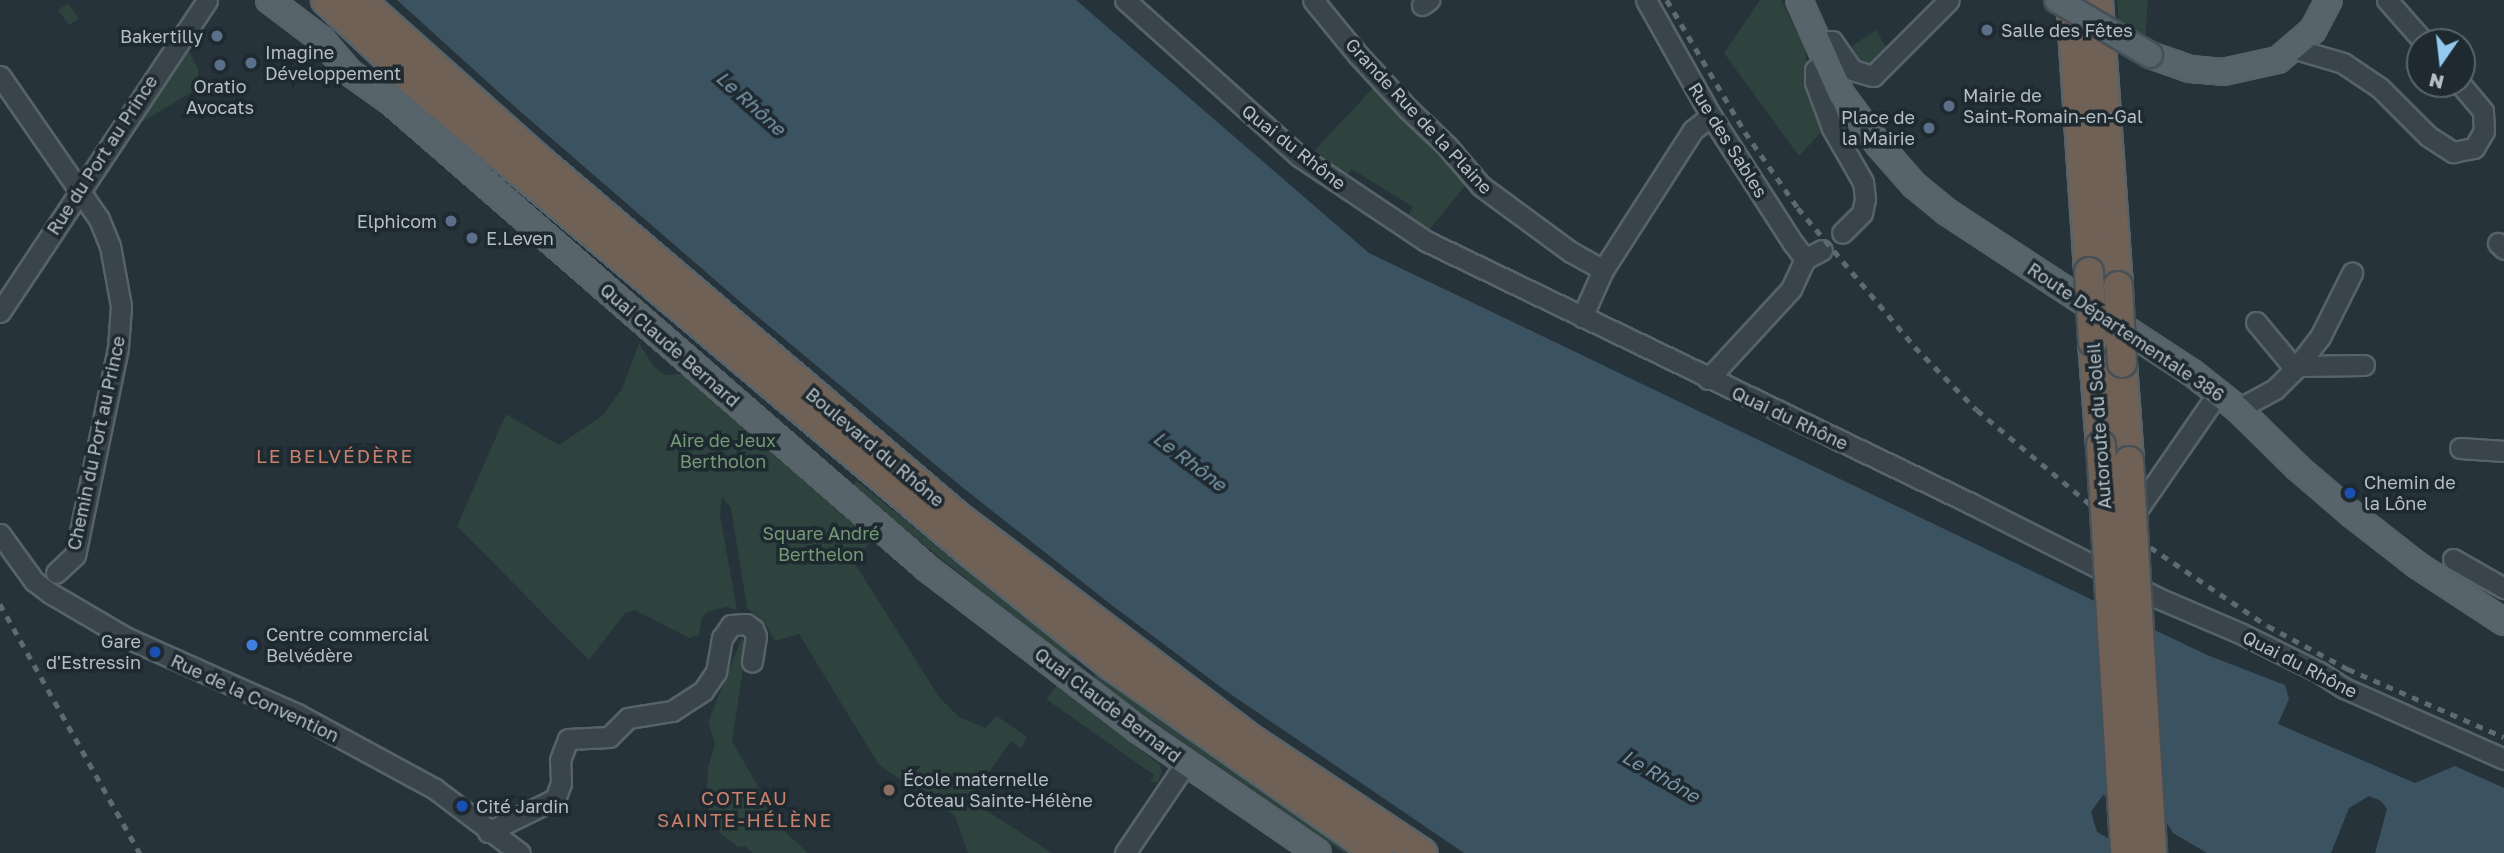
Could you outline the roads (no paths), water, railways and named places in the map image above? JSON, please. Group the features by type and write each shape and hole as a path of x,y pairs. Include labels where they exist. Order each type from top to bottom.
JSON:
{"highway":[{"name":"Boulevard du Rhône","path":"326,0 414,82 969,551 1111,665 1378,853"},
{"name":"Boulevard du Rhône","path":"360,0 539,160 957,516 1255,742 1422,853"},
{"name":"Autoroute du Soleil","path":"2071,0 2125,853"},
{"name":"Autoroute du Soleil","path":"2098,0 2152,853"}],"main road":[{"name":"Quai Claude Bernard","path":"269,0 321,40 349,72 390,101 919,561 1185,764 1318,853"},
{"name":"Route Départementale 386","path":"1799,0 1821,53 1848,104 1914,185 1947,212 2155,348 2218,393 2353,516 2417,565 2496,617"},
{"path":"2057,0 2150,55 2190,69 2223,72 2278,60 2313,30 2329,0"}],"street":[{"name":"Rue du Port au Prince","path":"0,312 207,0"},
{"name":"Quai du Rhône","path":"1125,0 1269,132 1320,171 1426,241 1708,379 2102,564 2319,672 2344,688 2504,759"},
{"name":"Grande Rue de la Plaine","path":"1313,0 1358,55 1447,146 1481,186 1572,252 1603,270"},
{"name":"Rue des Sables","path":"1646,0 1711,116 1814,254 1791,289 1708,379"},
{"path":"1842,233 1862,213 1865,199 1863,182 1832,128 1815,82 1815,70 1821,53 1832,41 1852,70 1873,76 1950,0"},
{"path":"2387,0 2412,28"},
{"path":"2292,48 2343,63 2380,88 2428,136 2453,152 2474,148 2484,131 2483,111 2472,98"},
{"name":"Chemin du Port au Prince","path":"0,76 99,219 110,246 122,323 75,555 56,573"},
{"path":"1582,317 1603,270 1693,130 1711,116"},
{"path":"2238,409 2275,389 2297,368 2320,337 2352,273"},
{"path":"2256,322 2297,368"},
{"path":"2297,368 2364,365"},
{"path":"2137,510 2218,393"},
{"path":"2460,448 2504,451"},
{"name":"Rue de la Convention","path":"0,534 34,581 50,593 125,637 297,714 435,789 462,806 488,832 520,853"},
{"path":"2453,559 2504,588 2496,617"},
{"path":"488,832 555,799 561,783 559,760 568,739 609,737 628,719 672,711 703,691 716,672 722,638 731,625 746,624 753,629 756,636 752,662"},
{"path":"1125,853 1185,764"}],"water":[{"name":"Le Rhône","path":"397,0 1076,0 1369,253 2207,655 2285,685 2289,699 2278,724 2415,783 2455,766 2504,788 2504,853 2375,853 2387,809 2381,801 2369,796 2349,808 2331,853 2207,853 2173,833 2166,822 2121,797 2103,795 2091,812 2097,832 2134,853 1464,853 1226,691 962,487 752,312 514,106"}],"railway":[{"path":"1667,0 1745,132 1798,208 1915,347 1977,410 2104,516 2268,626 2348,669 2504,737"},
{"path":"0,604 140,853"}],"place":[{"name":"Salle des Fêtes","path":"1987,30"},
{"name":"Bakertilly","path":"217,36"},
{"name":"Imagine Développement","path":"251,63"},
{"name":"Oratio Avocats","path":"220,65"},
{"name":"Mairie de Saint-Romain-en-Gal","path":"1949,106"},
{"name":"Place de la Mairie","path":"1929,128"},
{"name":"Elphicom","path":"451,221"},
{"name":"E.Leven","path":"472,238"},
{"name":"Chemin de la Lône","path":"2350,493"},
{"name":"Centre commercial Belvédère","path":"252,645"},
{"name":"Gare d'Estressin","path":"155,652"},
{"name":"École maternelle Côteau Sainte-Hélène","path":"889,790"},
{"name":"Cité Jardin","path":"462,806"}],"district":[{"name":"LE BELVÉDÈRE","path":"335,456"},
{"name":"COTEAU SAINTE-HÉLÈNE","path":"745,809"}],"park label":[{"name":"Aire de Jeux Bertholon","path":"723,451"},
{"name":"Square André Berthelon","path":"821,544"}]}
